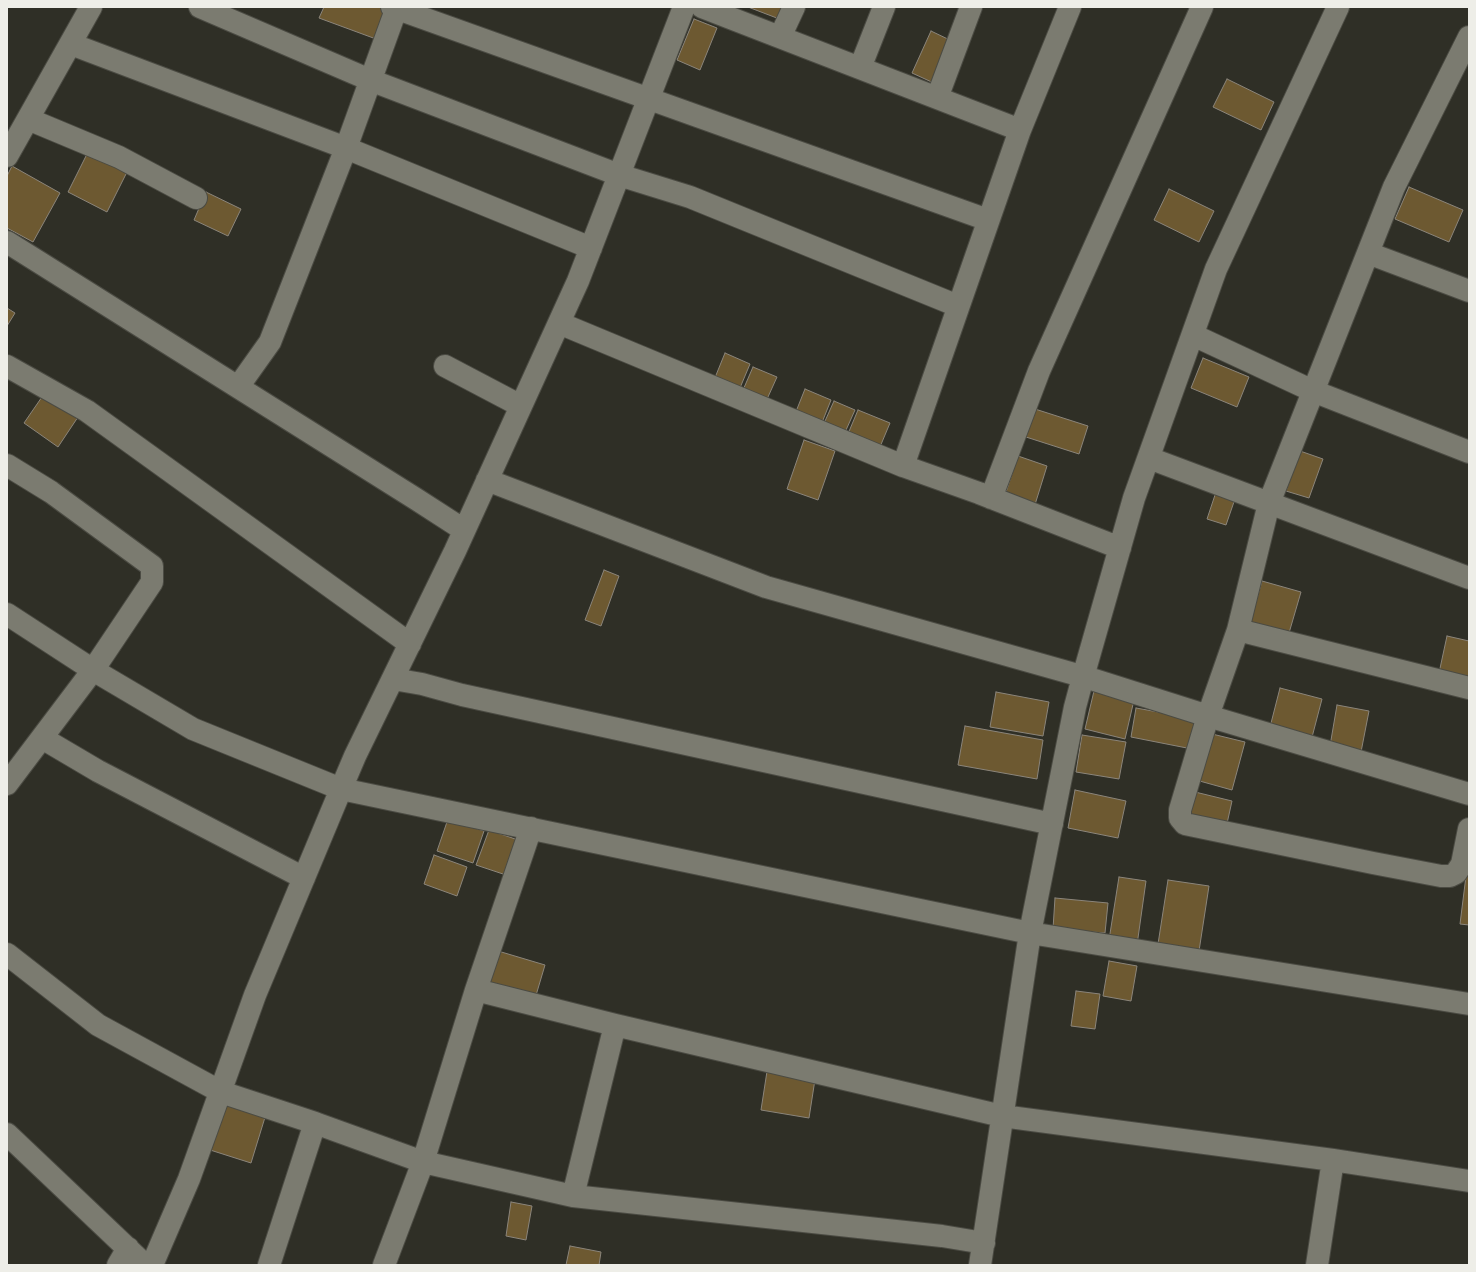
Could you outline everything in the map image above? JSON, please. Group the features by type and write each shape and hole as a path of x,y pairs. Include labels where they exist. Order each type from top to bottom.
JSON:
{"street":[{"path":"7,156 91,7"},
{"path":"200,7 370,80 619,175 690,197 958,306"},
{"path":"152,1265 189,1179 255,994 341,788 464,530 578,281 649,100 700,7 1020,130"},
{"path":"780,37 794,7"},
{"path":"860,68 884,7"},
{"path":"937,98 972,7"},
{"path":"902,466 1020,130 1070,7"},
{"path":"991,498 1039,371 1202,7"},
{"path":"980,1265 1030,932 1075,707 1134,498 1216,269 1338,7"},
{"path":"238,387 270,342 346,148 395,8 988,220"},
{"path":"1468,40 1394,187 1269,503 1238,630 1208,716 1180,810 1180,818 1185,824 1373,863 1450,876 1456,873 1462,864 1469,829"},
{"path":"71,44 346,148 591,248"},
{"path":"28,119 120,156 196,198"},
{"path":"7,242 403,490 464,530"},
{"path":"1368,253 1469,291"},
{"path":"559,323 902,466 991,498 1120,548"},
{"path":"1192,335 1313,391 1469,452"},
{"path":"7,366 87,411 410,644"},
{"path":"445,366 521,406"},
{"path":"1149,458 1469,578"},
{"path":"7,465 51,492 152,566 152,582 93,670 7,784"},
{"path":"487,480 766,587 1468,791"},
{"path":"7,614 93,670 193,729 341,788 1030,932 1469,1004"},
{"path":"1238,630 1469,688"},
{"path":"393,679 422,684 462,695 1052,824"},
{"path":"42,738 98,771 304,878"},
{"path":"384,1265 423,1162 476,990 531,828"},
{"path":"7,954 98,1025 221,1092 315,1123 423,1162 573,1196 942,1236 984,1243"},
{"path":"476,990 615,1025 1002,1116 1333,1160 1469,1181"},
{"path":"573,1196 615,1025"},
{"path":"269,1265 315,1123"},
{"path":"7,1134 123,1256 145,1265"},
{"path":"1317,1265 1333,1160"}],"building":[{"path":"324,7 388,7 376,39 319,18"},
{"path":"748,7 787,7 782,20"},
{"path":"694,19 717,28 700,70 677,60"},
{"path":"931,31 954,42 936,84 912,73"},
{"path":"1227,79 1274,102 1261,130 1213,107"},
{"path":"89,150 128,170 107,212 68,192"},
{"path":"12,166 60,193 33,242 7,228 7,176"},
{"path":"1409,187 1463,210 1449,242 1395,219"},
{"path":"1169,189 1214,211 1199,242 1154,220"},
{"path":"206,192 241,209 228,236 194,220"},
{"path":"7,308 15,313 7,326"},
{"path":"725,353 750,364 737,395 712,385"},
{"path":"1203,358 1249,377 1237,407 1191,388"},
{"path":"753,367 777,377 763,408 740,397"},
{"path":"805,389 831,400 819,430 793,419"},
{"path":"44,394 78,417 58,447 24,423"},
{"path":"834,401 855,410 842,439 821,430"},
{"path":"1035,409 1088,426 1079,454 1026,437"},
{"path":"858,410 890,423 877,454 845,441"},
{"path":"804,440 835,451 818,500 787,489"},
{"path":"1300,451 1323,459 1309,498 1286,491"},
{"path":"1018,456 1047,466 1033,511 1003,501"},
{"path":"1217,489 1236,496 1226,525 1207,519"},
{"path":"604,570 619,576 601,626 585,620"},
{"path":"1262,581 1301,592 1289,633 1250,622"},
{"path":"1447,636 1469,641 1469,680 1439,673"},
{"path":"1280,688 1322,699 1311,741 1269,731"},
{"path":"1094,691 1134,700 1125,739 1085,729"},
{"path":"996,692 1049,702 1043,736 990,727"},
{"path":"1337,705 1369,711 1361,752 1330,746"},
{"path":"1136,708 1197,719 1192,749 1131,737"},
{"path":"965,726 1043,740 1037,779 958,765"},
{"path":"1208,733 1245,742 1232,790 1196,780"},
{"path":"1082,735 1126,742 1119,779 1076,772"},
{"path":"1075,790 1126,801 1118,838 1068,828"},
{"path":"1191,791 1232,801 1226,828 1185,819"},
{"path":"448,819 484,831 473,863 437,851"},
{"path":"489,830 521,841 509,876 476,865"},
{"path":"1469,852 1469,925 1460,924"},
{"path":"434,855 467,867 457,896 424,884"},
{"path":"1119,877 1146,881 1137,945 1109,940"},
{"path":"1168,880 1209,886 1199,951 1158,944"},
{"path":"1055,898 1108,903 1105,933 1053,929"},
{"path":"498,951 545,965 534,1002 487,988"},
{"path":"1109,961 1137,966 1131,1001 1103,996"},
{"path":"1076,991 1100,994 1095,1029 1071,1026"},
{"path":"768,1065 816,1073 809,1118 761,1110"},
{"path":"221,1100 266,1114 251,1163 207,1149"},
{"path":"511,1202 532,1206 526,1240 506,1236"},
{"path":"570,1246 601,1252 599,1265 566,1265"}]}
